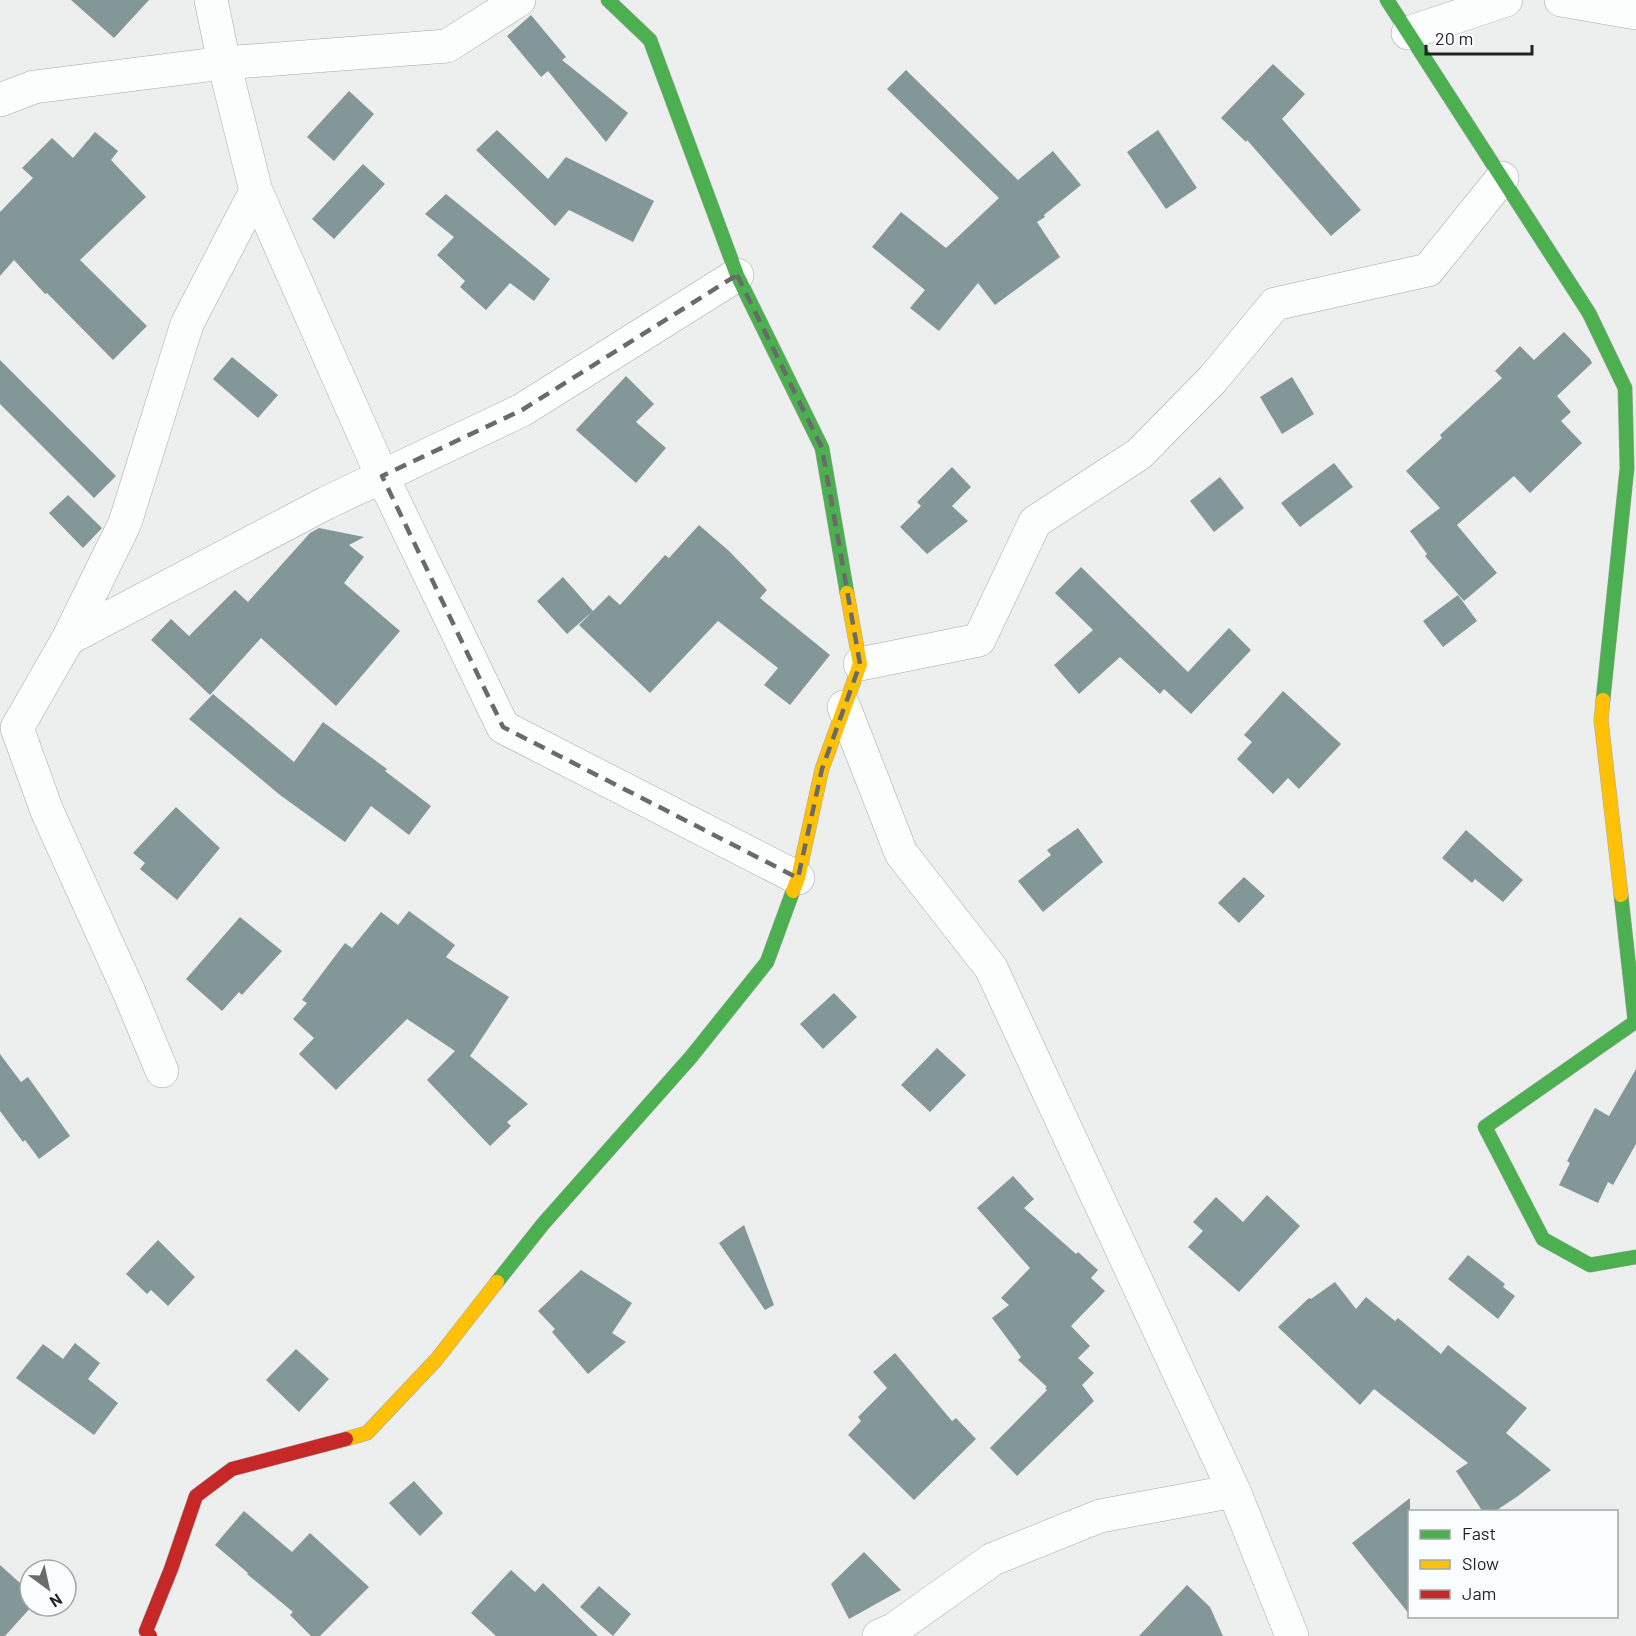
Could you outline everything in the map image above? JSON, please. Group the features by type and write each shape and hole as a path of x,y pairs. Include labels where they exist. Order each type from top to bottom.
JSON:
{"street":[{"path":"211,0 256,191 382,476 503,727 798,878"},
{"path":"0,100 34,87 224,63 447,46 519,0"},
{"path":"1387,0 1589,313 1625,388 1627,468 1601,720 1635,1022 1485,1127 1543,1239 1590,1265 1636,1257"},
{"path":"1408,33 1506,0"},
{"path":"1561,0 1636,13"},
{"path":"150,1636 147,1631 196,1496 232,1469 367,1433 436,1360 543,1224 691,1057 767,962 798,878 822,769 860,664 822,448 737,275 650,40 617,5"},
{"path":"860,664 980,640 1035,522 1139,454 1213,379 1275,304 1428,270 1502,178"},
{"path":"162,1071 129,992 47,812 17,728 68,639 125,523 188,324 256,191"},
{"path":"68,639 326,503 522,410 737,275"},
{"path":"844,706 901,853 992,968 1233,1491 1292,1636"},
{"path":"879,1636 893,1630 993,1559 1100,1516 1233,1491"}],"highlighted area":[{"path":"737,275 822,448 860,664 822,769 798,878 503,727 382,476 522,410"}],"building":[{"path":"71,0 149,0 114,38"},
{"path":"531,15 566,57 562,60 628,113 606,142 548,71 541,77 507,36"},
{"path":"1273,64 1305,94 1282,119 1361,210 1331,236 1247,140 1246,142 1221,118"},
{"path":"906,70 1018,180 1053,151 1081,185 1037,222 1060,257 995,305 978,283 939,331 910,308 925,290 872,247 901,212 946,248 999,198 887,89"},
{"path":"349,91 374,114 334,161 307,137"},
{"path":"497,130 548,179 566,157 654,201 633,242 569,210 555,226 476,150"},
{"path":"1158,130 1197,188 1166,209 1127,152"},
{"path":"95,132 118,151 111,160 146,197 80,260 147,326 113,360 47,293 45,294 14,260 0,276 0,212 33,178 22,168 52,138 73,158"},
{"path":"363,164 385,184 334,239 312,219"},
{"path":"446,194 550,279 534,301 510,283 486,310 460,287 465,281 437,255 454,237 425,214"},
{"path":"1564,332 1592,363 1557,396 1571,412 1561,421 1582,443 1530,493 1514,476 1457,525 1497,573 1464,601 1425,556 1427,554 1410,531 1440,508 1406,471 1442,438 1440,435 1502,378 1495,371 1520,346 1534,360"},
{"path":"232,357 278,395 258,418 213,379"},
{"path":"0,360 116,476 94,498 0,404"},
{"path":"626,376 654,404 636,422 666,448 636,483 576,430"},
{"path":"1292,377 1314,414 1282,434 1260,397"},
{"path":"1334,463 1353,487 1300,527 1281,503"},
{"path":"952,467 971,487 952,506 968,521 927,554 900,527 921,506 917,502"},
{"path":"1220,477 1244,508 1214,532 1190,501"},
{"path":"68,495 102,528 83,548 49,513"},
{"path":"699,525 729,551 767,590 760,598 830,655 790,705 764,685 778,668 718,621 650,693 579,625 609,595 620,605 665,555 669,558"},
{"path":"319,528 364,537 349,545 364,557 344,583 400,631 336,706 261,638 210,695 151,640 171,619 189,636 235,590 248,602 310,533"},
{"path":"1081,567 1188,672 1229,628 1251,650 1191,714 1164,689 1160,694 1120,657 1079,694 1054,665 1093,630 1055,593"},
{"path":"563,577 593,611 567,634 537,601"},
{"path":"1458,595 1477,621 1443,647 1423,621"},
{"path":"1283,691 1341,744 1299,789 1288,778 1273,794 1237,759 1252,742 1244,735"},
{"path":"213,694 294,762 323,722 387,769 385,771 431,806 409,835 371,806 345,842 280,795 189,719"},
{"path":"176,807 220,848 177,900 140,869 145,863 133,853"},
{"path":"1078,828 1103,862 1043,912 1018,881 1051,855 1047,850"},
{"path":"1466,830 1523,880 1503,902 1475,879 1472,883 1442,858"},
{"path":"1244,877 1265,896 1239,923 1218,903"},
{"path":"409,911 455,945 446,957 509,997 470,1056 528,1104 507,1122 511,1126 490,1146 427,1080 455,1051 407,1019 336,1090 299,1054 314,1038 293,1019 307,1003 302,1000 345,943 352,948 381,912 398,925"},
{"path":"240,917 282,951 242,995 239,992 222,1011 186,979"},
{"path":"834,993 857,1017 823,1049 800,1024"},
{"path":"937,1048 966,1075 930,1112 901,1085"},
{"path":"0,1054 21,1082 28,1077 70,1136 39,1159 0,1111"},
{"path":"1636,1069 1636,1144 1613,1185 1608,1182 1598,1203 1559,1185 1570,1163 1567,1161 1595,1108 1609,1116"},
{"path":"1013,1176 1034,1199 1024,1208 1076,1254 1078,1252 1098,1270 1091,1278 1105,1291 1071,1326 1090,1346 1078,1358 1094,1373 1082,1385 1094,1401 1017,1476 990,1448 1047,1390 1045,1388 1047,1387 1018,1360 1021,1357 992,1318 1009,1305 1001,1298 1030,1268 977,1208"},
{"path":"1267,1195 1300,1226 1239,1292 1188,1247 1203,1231 1193,1222 1216,1197 1243,1222"},
{"path":"744,1225 774,1305 765,1310 719,1243"},
{"path":"158,1240 195,1277 168,1306 151,1290 147,1294 126,1274"},
{"path":"1468,1255 1505,1284 1503,1287 1515,1296 1498,1319 1448,1279"},
{"path":"581,1270 632,1303 612,1333 626,1342 588,1374 552,1332 555,1329 538,1311"},
{"path":"1335,1282 1356,1309 1366,1297 1395,1321 1398,1318 1441,1354 1448,1345 1527,1408 1506,1433 1551,1470 1497,1510 1482,1510 1456,1471 1468,1463 1374,1389 1360,1405 1278,1327 1309,1298 1311,1299"},
{"path":"75,1343 100,1363 88,1379 118,1403 94,1435 16,1378 43,1344 63,1359"},
{"path":"296,1349 329,1379 299,1412 266,1380"},
{"path":"895,1353 952,1421 956,1418 976,1439 914,1500 848,1435 861,1421 858,1417 887,1388 873,1372"},
{"path":"414,1481 443,1513 420,1536 389,1503"},
{"path":"1410,1498 1408,1613 1352,1543"},
{"path":"244,1511 292,1552 310,1533 369,1587 320,1636 311,1636 290,1615 293,1612 215,1545"},
{"path":"864,1552 901,1590 849,1619 831,1584"},
{"path":"0,1565 18,1581 18,1618 21,1618 5,1636 0,1636"},
{"path":"511,1570 535,1592 543,1583 598,1636 496,1636 471,1613"},
{"path":"1187,1585 1210,1607 1223,1636 1139,1636"},
{"path":"599,1586 631,1614 613,1636 580,1607"}],"traffic: fast":[{"path":"608,0 650,40 737,275 822,448 847,593"},
{"path":"1387,0 1589,313 1625,388 1627,468 1603,700"},
{"path":"497,1282 543,1224 691,1057 767,962 793,891"},
{"path":"1621,895 1635,1022 1485,1127 1543,1239 1590,1265 1636,1257"}],"traffic: slow":[{"path":"793,891 798,878 822,769 860,664 847,593"},
{"path":"1603,700 1601,720 1621,895"},
{"path":"346,1439 367,1433 436,1360 497,1282"}],"traffic: jam":[{"path":"150,1636 146,1631 171,1569 196,1496 232,1469 346,1439"}]}
